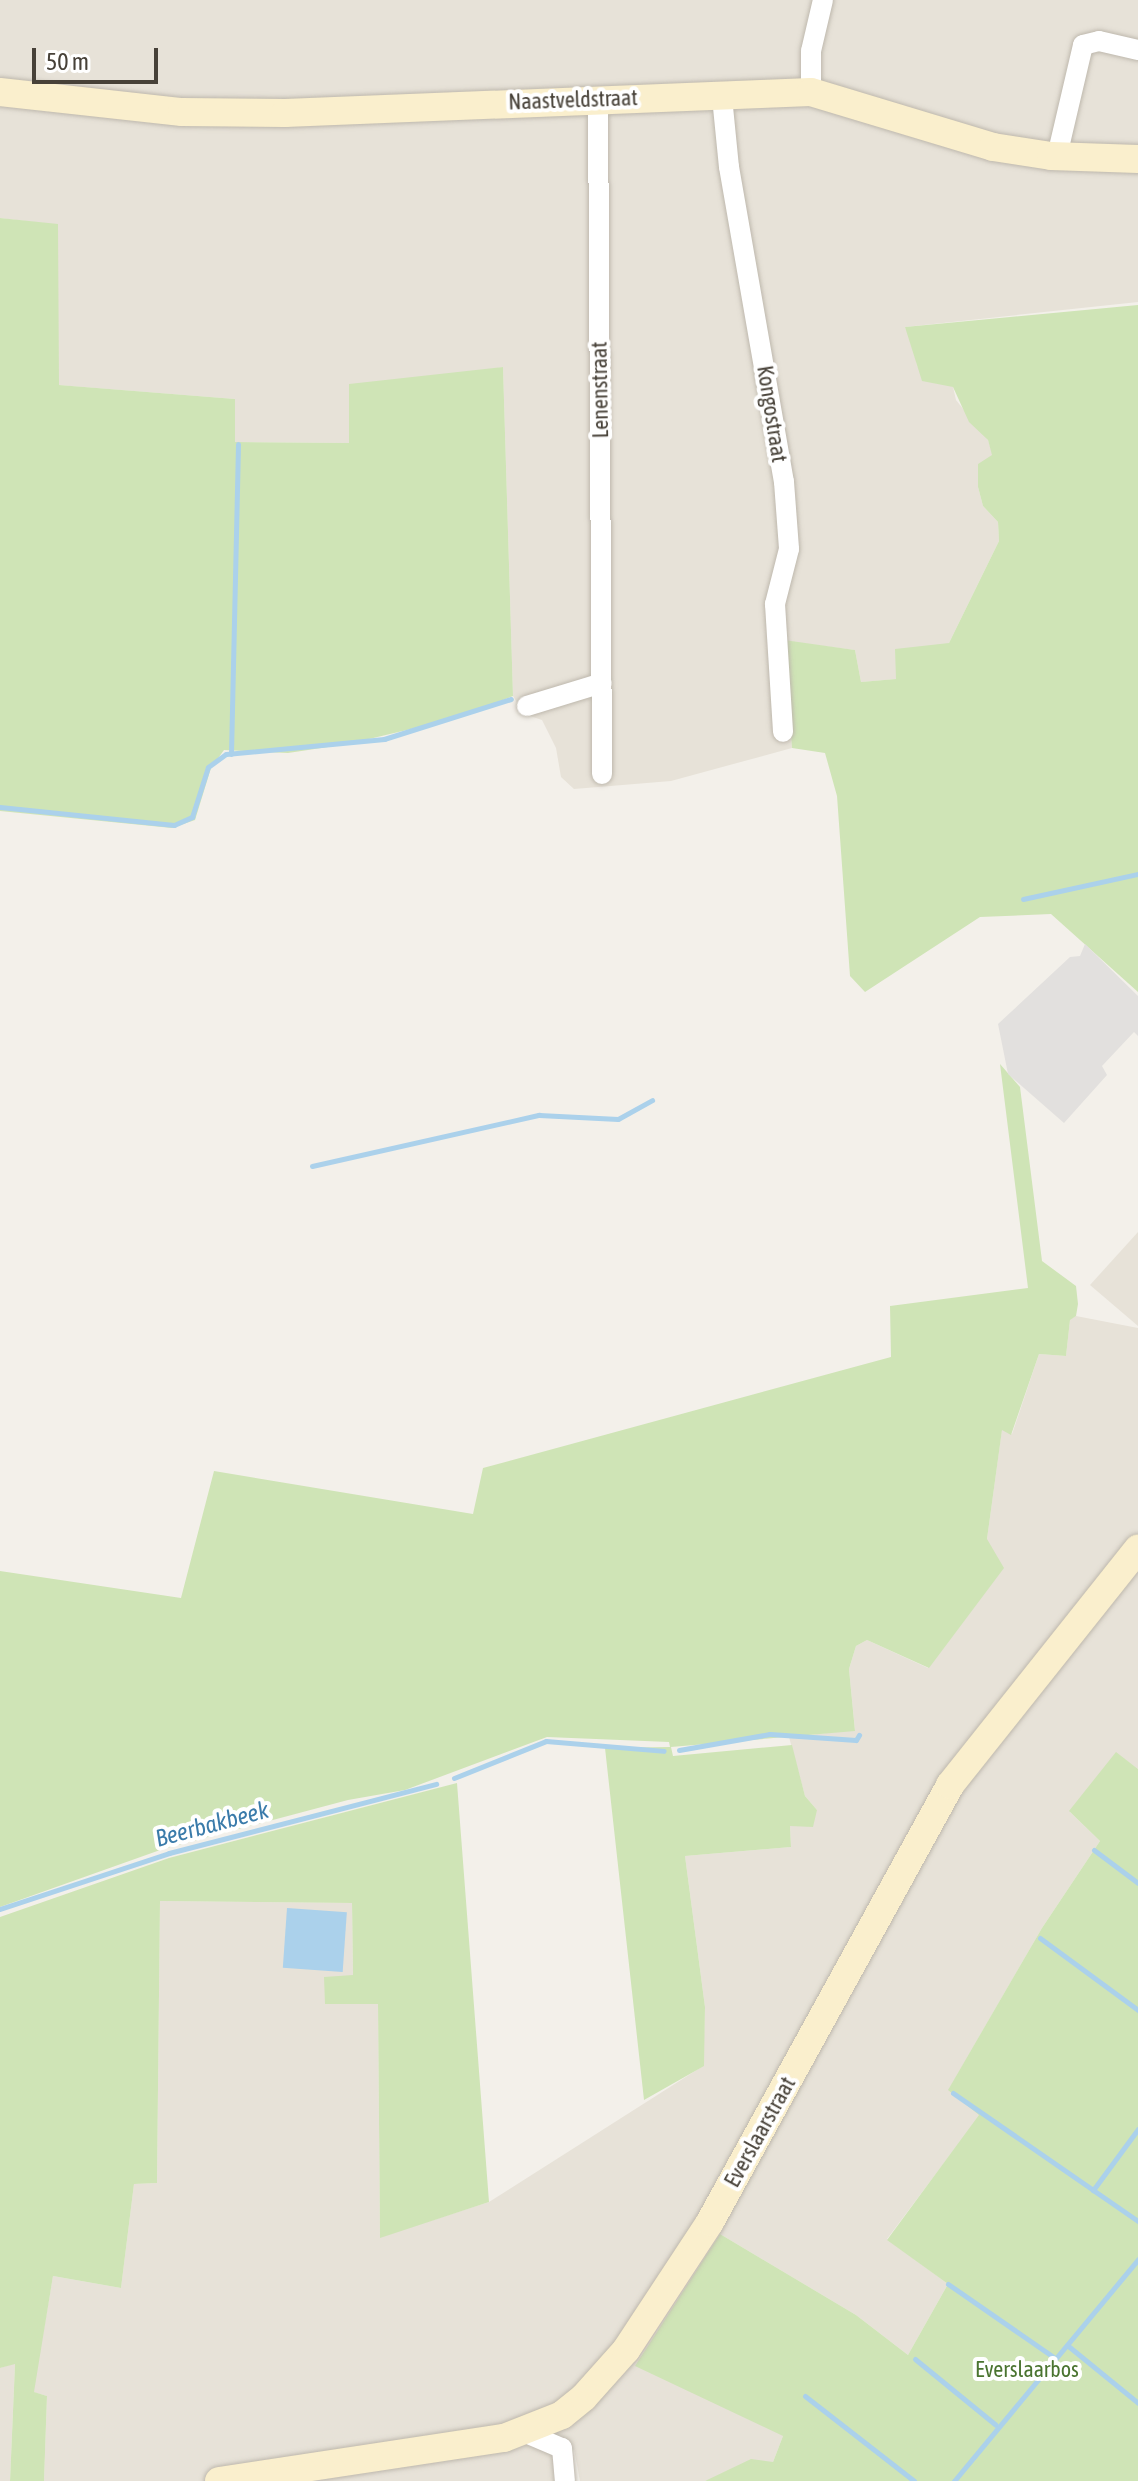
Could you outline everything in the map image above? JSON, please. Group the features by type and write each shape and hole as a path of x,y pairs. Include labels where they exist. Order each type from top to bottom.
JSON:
{"street":[{"path":"811,92 811,51 823,0"},
{"path":"1057,156 1083,45 1099,41 1138,50"},
{"name":"Naastveldstraat","path":"0,92 182,112 285,113 598,97 722,97 811,92 993,147 1057,156 1138,159"},
{"name":"Lenenstraat","path":"598,97 602,774"},
{"name":"Kongostraat","path":"722,97 729,167 784,482 789,549 775,604 783,732"},
{"path":"527,706 602,683"},
{"name":"Everslaarstraat","path":"219,2481 526,2433 562,2415 626,2350 684,2265 950,1785 1138,1549"},
{"path":"562,2415 565,2481"},
{"path":"526,2433 562,2448"}],"shaded area":[{"path":"0,0 1138,0 1138,302 905,327 915,346 917,366 953,387 956,400 988,440 993,455 979,465 978,487 983,506 998,522 999,541 949,643 897,679 861,682 855,650 784,641 792,748 671,781 574,789 561,777 556,748 542,720 524,714 513,696 503,367 456,375 349,443 235,442 235,399 58,385 58,225 0,218"},
{"path":"1085,944 1138,996 1138,1036 1134,1032 1102,1066 1107,1075 1064,1123 1008,1074 998,1024 1070,957 1080,956"},
{"path":"1138,1232 1138,1326 1090,1285"},
{"path":"1076,1316 1138,1328 1138,1769 1116,1753 1070,1812 1100,1841 1042,1928 949,2089 980,2115 887,2239 948,2284 908,2355 856,2315 720,2234 687,2288 783,2436 773,2462 705,2481 580,2481 574,2449 557,2481 44,2481 47,2396 33,2392 53,2276 121,2288 134,2184 157,2183 160,1901 352,1903 353,1975 326,2004 378,2004 380,2237 489,2202 703,2066 705,2007 685,1856 791,1847 790,1826 817,1810 805,1796 789,1737 855,1730 849,1669 856,1646 867,1640 928,1668 987,1539 1002,1429 1012,1434 1039,1354 1066,1356 1070,1319"},
{"path":"15,2363 10,2481 0,2481 0,2368"}],"green space":[{"path":"0,218 58,224 59,385 235,399 235,442 349,443 349,384 503,367 513,696 453,719 348,744 288,753 224,750 211,768 195,820 172,828 0,811"},
{"path":"1138,305 1138,992 1051,914 980,917 865,992 850,976 837,796 825,753 792,748 784,640 855,650 861,682 896,679 895,649 949,643 999,541 998,522 983,506 978,487 978,464 992,455 988,440 969,422 953,387 922,381 905,327"},
{"path":"1000,1064 1020,1087 1042,1261 1076,1286 1078,1304 1076,1316 1070,1320 1066,1356 1039,1354 1011,1435 1002,1430 987,1539 1004,1568 929,1668 867,1640 856,1646 849,1669 855,1731 671,1747 673,1756 792,1745 805,1796 817,1810 813,1827 790,1826 791,1847 685,1856 705,2007 704,2066 644,2100 605,1748 670,1747 669,1742 547,1737 405,1790 348,1800 163,1849 0,1907 0,1571 181,1598 214,1471 473,1514 483,1468 891,1357 890,1306 1028,1288"},
{"name":"Everslaarbos","path":"1116,1752 1138,1769 1138,2481 705,2481 751,2459 773,2462 783,2436 635,2366 720,2234 856,2315 908,2355 948,2284 887,2240 979,2115 948,2090 1042,1928 1100,1841 1069,1811"},
{"path":"457,1783 489,2202 380,2238 378,2004 325,2004 324,1977 353,1975 352,1903 160,1901 157,2183 134,2184 121,2288 53,2276 34,2392 47,2396 44,2481 10,2481 15,2364 0,2368 0,1917 169,1858"}],"water":[{"path":"287,1908 347,1912 343,1972 283,1968"}],"waterway":[{"path":"231,754 238,444"},
{"path":"0,807 174,825 192,817 208,767 226,754 384,739 511,699"},
{"path":"1023,899 1138,874"},
{"path":"312,1166 539,1115 618,1119 652,1100"},
{"name":"Beerbakbeek","path":"679,1750 770,1734 856,1740 859,1735"},
{"name":"Beerbakbeek","path":"454,1778 546,1741 664,1751"},
{"name":"Beerbakbeek","path":"0,1909 169,1853 436,1784"},
{"path":"1094,1850 1138,1883"},
{"path":"1040,1938 1138,2010"},
{"path":"953,2093 1093,2190"},
{"path":"1138,2129 1093,2190 1138,2221"},
{"path":"954,2481 1138,2259"},
{"path":"948,2284 1055,2358"},
{"path":"1067,2345 1138,2403"},
{"path":"915,2359 996,2425"},
{"path":"805,2396 914,2481"}]}
